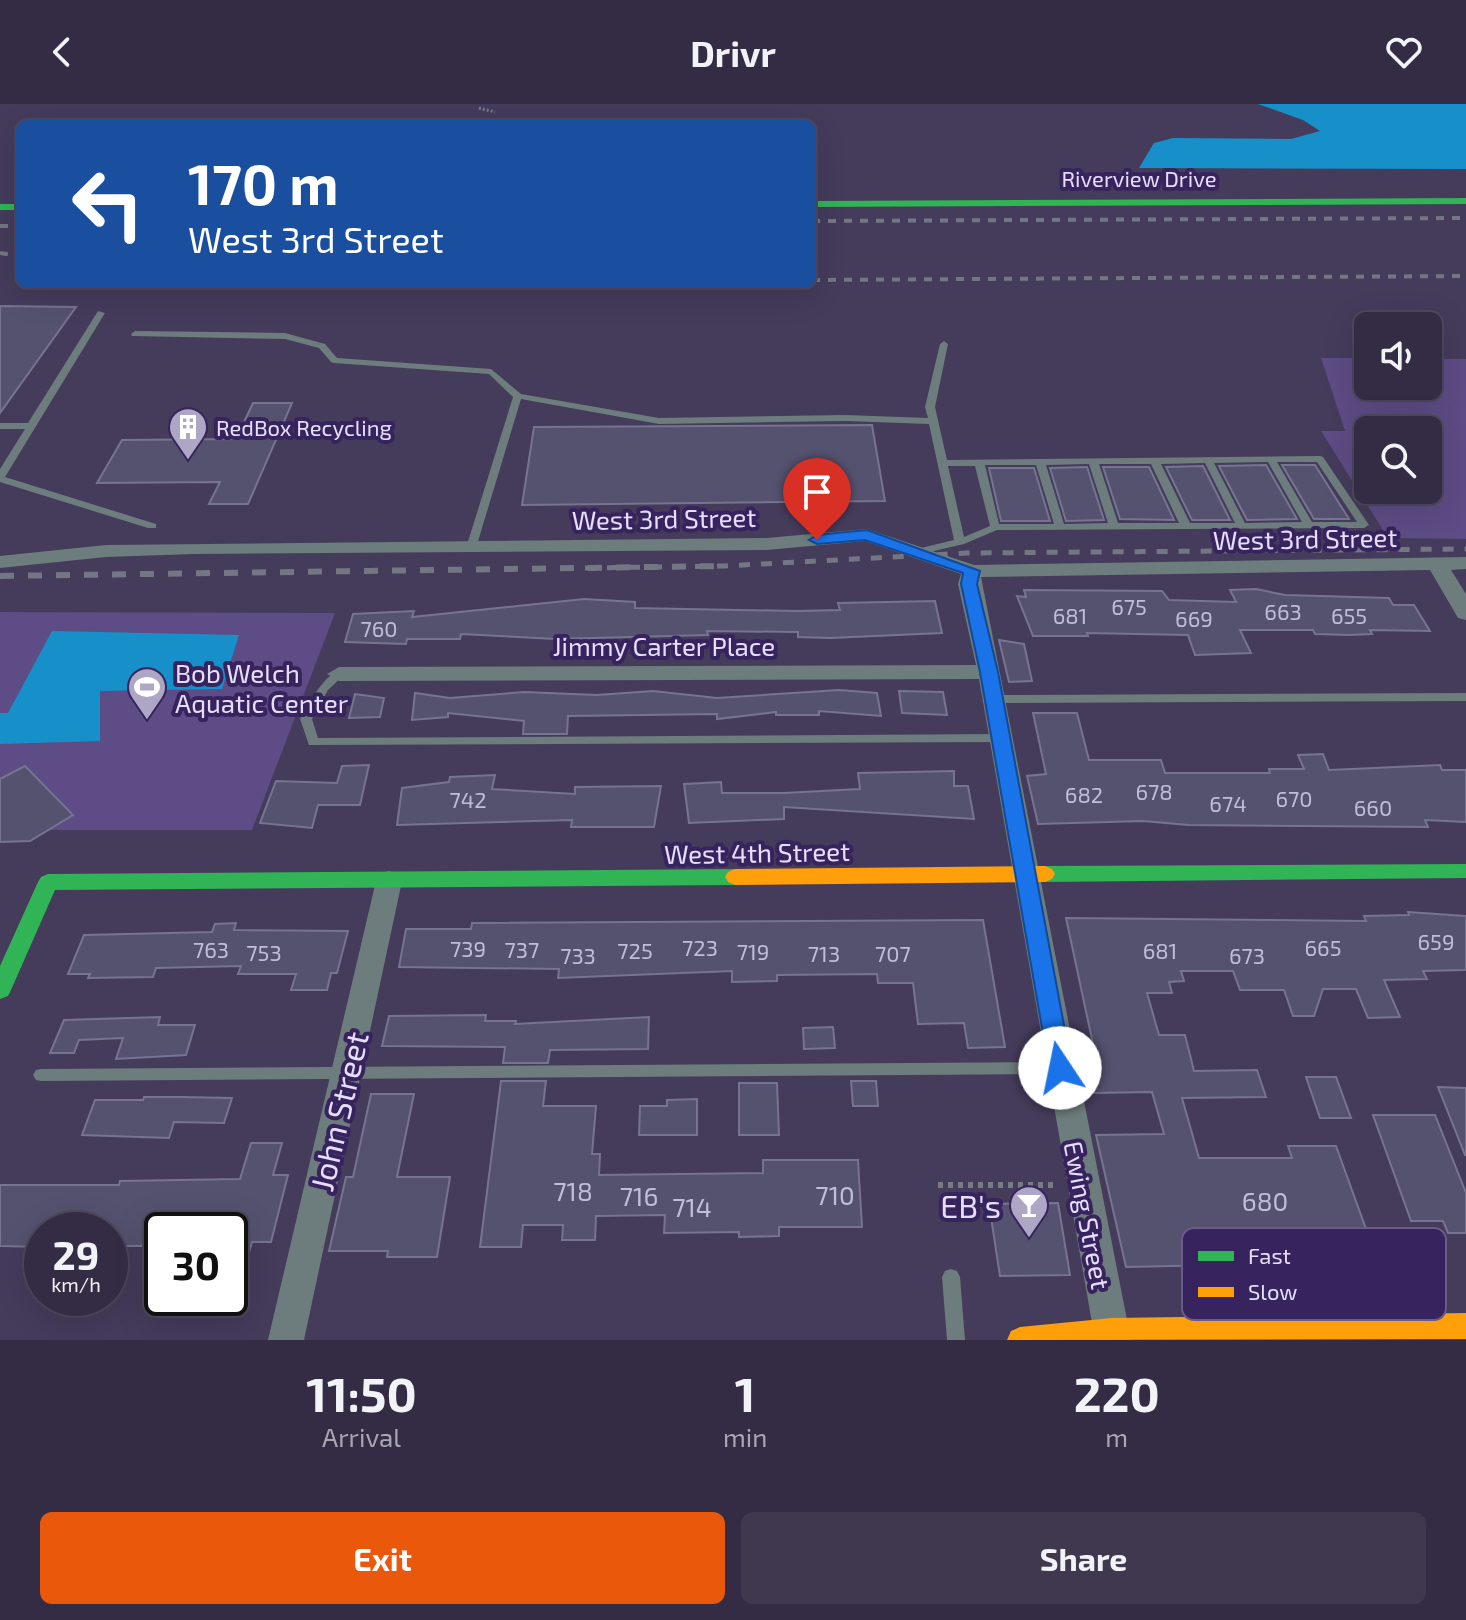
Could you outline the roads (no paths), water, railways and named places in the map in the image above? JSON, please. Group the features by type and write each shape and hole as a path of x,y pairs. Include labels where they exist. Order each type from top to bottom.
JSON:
{"street":[{"name":"Riverview Drive","path":"816,204 1466,201"},
{"name":"West 3rd Street","path":"0,562 106,551 194,548 767,544 867,535 972,571 1466,563"},
{"path":"1437,563 1466,613"},
{"name":"Ewing Street","path":"972,571 969,584 1001,738 1112,1335"},
{"name":"Jimmy Carter Place","path":"339,674 991,686"},
{"name":"West 4th Street","path":"0,990 48,882 1025,877 1466,871"},
{"name":"John Street","path":"286,1340 389,881"},
{"path":"1020,1340 1466,1326"}],"lane":[{"path":"101,313 0,478 152,526"},
{"path":"135,334 285,336 322,346 334,360 491,372 518,396 659,421 846,418 933,421"},
{"path":"944,344 930,407 960,542"},
{"path":"471,548 518,396"},
{"path":"0,426 31,426"},
{"path":"921,551 960,542 995,527 1364,525 1320,459 944,463"},
{"path":"1208,460 1242,526"},
{"path":"1271,460 1309,525"},
{"path":"1040,461 1060,527"},
{"path":"1093,461 1114,526"},
{"path":"1155,461 1186,526"},
{"path":"979,462 995,527"},
{"path":"339,674 324,688 306,719 313,742 1001,738"},
{"path":"991,686 1466,697"},
{"path":"41,1075 1060,1068"},
{"path":"951,1277 956,1340"}],"water":[{"path":"1258,104 1466,104 1466,169 1139,168 1154,143 1173,138 1291,139 1320,131 1303,120"},
{"path":"52,631 239,635 222,689 100,691 100,741 0,744 0,713 8,713"}],"railway":[{"path":"816,221 1466,218"},
{"path":"0,226 16,226"},
{"path":"0,253 16,255"},
{"path":"816,280 1466,276"},
{"path":"701,566 967,553 1466,549"},
{"path":"0,576 701,566"},
{"path":"585,568 701,566"},
{"path":"701,566 725,566"}],"place":[{"name":"RedBox Recycling","path":"188,461"},
{"name":"Bob Welch Aquatic Center","path":"147,721"},
{"name":"EB's","path":"1029,1239"}]}
